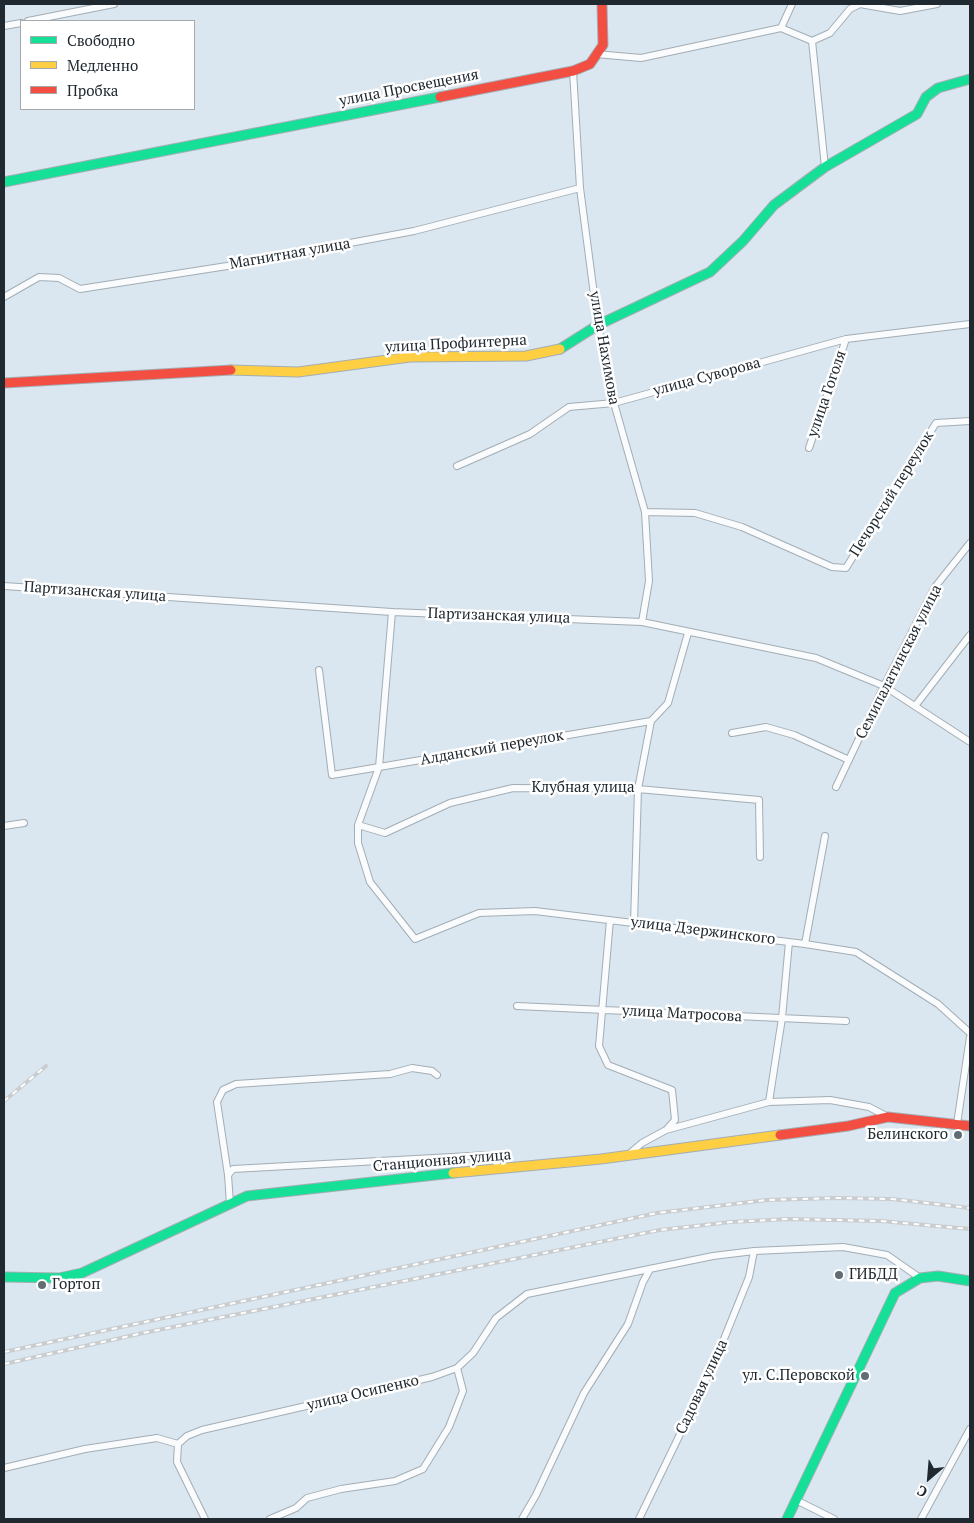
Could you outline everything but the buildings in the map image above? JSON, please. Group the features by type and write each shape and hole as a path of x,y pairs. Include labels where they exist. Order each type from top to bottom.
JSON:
{"street":[{"path":"33,20 114,4"},
{"path":"596,54 603,45 602,4"},
{"path":"781,28 792,4"},
{"path":"596,54 641,58 781,28 812,41 830,33 850,9 860,4 900,11 937,4"},
{"path":"4,26 20,23"},
{"path":"812,41 825,167"},
{"name":"улица Просвещения","path":"4,182 573,71 590,64 596,54"},
{"name":"улица Нахимова","path":"573,71 580,188 598,325 614,403 644,512 649,581 642,622"},
{"name":"улица Профинтерна","path":"4,383 214,369 298,372 410,357 526,356 563,348 598,325 710,272 743,242 774,205 825,167 917,114 926,97 938,88 970,79"},
{"name":"Магнитная улица","path":"4,297 38,277 59,278 80,289 227,266 414,231 580,188"},
{"name":"улица Суворова","path":"458,466 530,434 569,407 614,403 846,339 970,324"},
{"name":"улица Гоголя","path":"809,448 846,339"},
{"name":"Печорский переулок","path":"644,512 695,513 742,527 832,567 846,568 936,423 970,421"},
{"name":"Семипалатинская улица","path":"836,788 884,686 935,587 970,543"},
{"name":"Партизанская улица","path":"4,586 392,612 642,622 816,658 884,686 970,742"},
{"path":"358,825 379,767 392,612"},
{"path":"634,923 638,789 651,721 668,703 688,633"},
{"path":"915,706 970,635"},
{"name":"Алданский переулок","path":"319,670 332,775 651,721"},
{"path":"732,733 766,728 794,735 849,760"},
{"name":"Клубная улица","path":"358,825 384,833 450,803 513,788 638,789 759,800 760,856"},
{"path":"4,826 24,823"},
{"name":"улица Дзержинского","path":"358,825 358,843 370,882 416,939 479,913 535,911 856,952 938,1004 970,1033"},
{"path":"804,944 826,836"},
{"path":"610,920 603,1010 598,1046 608,1065 672,1090 675,1120 666,1130"},
{"path":"769,1102 782,1018 789,942"},
{"name":"улица Матросова","path":"518,1006 846,1021"},
{"path":"957,1124 970,1037"},
{"path":"230,1204 228,1175 217,1102 223,1090 236,1084 390,1074 412,1068 432,1071 437,1075"},
{"path":"629,1154 642,1143 666,1130 769,1102 830,1100 869,1107 892,1117"},
{"name":"Станционная улица","path":"4,1277 59,1278 82,1273 247,1196 601,1159 848,1126 892,1117 970,1126"},
{"path":"228,1175 233,1169 488,1154 495,1159 499,1170"},
{"path":"270,1519 296,1508 307,1498 341,1489 395,1481 423,1469 449,1427 463,1391 457,1368 473,1353 496,1318 527,1294 650,1269 754,1251 843,1247 887,1255 920,1278"},
{"name":"Садовая улица","path":"640,1519 713,1366 749,1277 754,1251"},
{"path":"522,1519 536,1495 584,1393 628,1324 643,1282 650,1269"},
{"path":"787,1519 895,1293 920,1278 938,1276 970,1280"},
{"name":"улица Осипенко","path":"178,1444 187,1436 202,1430 432,1377 457,1368"},
{"path":"921,1519 970,1429"},
{"path":"4,1468 85,1449 157,1438 178,1444 177,1462 205,1519"},
{"path":"796,1500 834,1519"}],"railway":[{"path":"4,1101 46,1066"},
{"path":"4,1352 657,1213 767,1200 836,1198 892,1199 970,1208"},
{"path":"4,1364 143,1333 660,1230 731,1222 788,1219 881,1221 970,1229"}],"traffic: fast":[{"path":"560,349 598,325 710,272 743,241 774,205 825,167 917,114 926,97 938,88 970,79"},
{"path":"4,182 440,97"},
{"path":"4,1277 59,1278 82,1273 247,1196 453,1173"},
{"path":"787,1519 895,1293 920,1278 938,1276 970,1281"}],"traffic: slow":[{"path":"231,370 298,372 410,357 526,356 560,349"},
{"path":"453,1173 601,1159 780,1135"}],"traffic: jam":[{"path":"440,97 573,71 590,64 603,45 602,4"},
{"path":"4,383 231,370"},
{"path":"780,1135 848,1126 888,1117 970,1126"}],"place":[{"name":"Белинского","path":"958,1135"},
{"name":"ГИБДД","path":"839,1275"},
{"name":"Гортоп","path":"42,1285"},
{"name":"ул. С.Перовской","path":"865,1376"}]}
